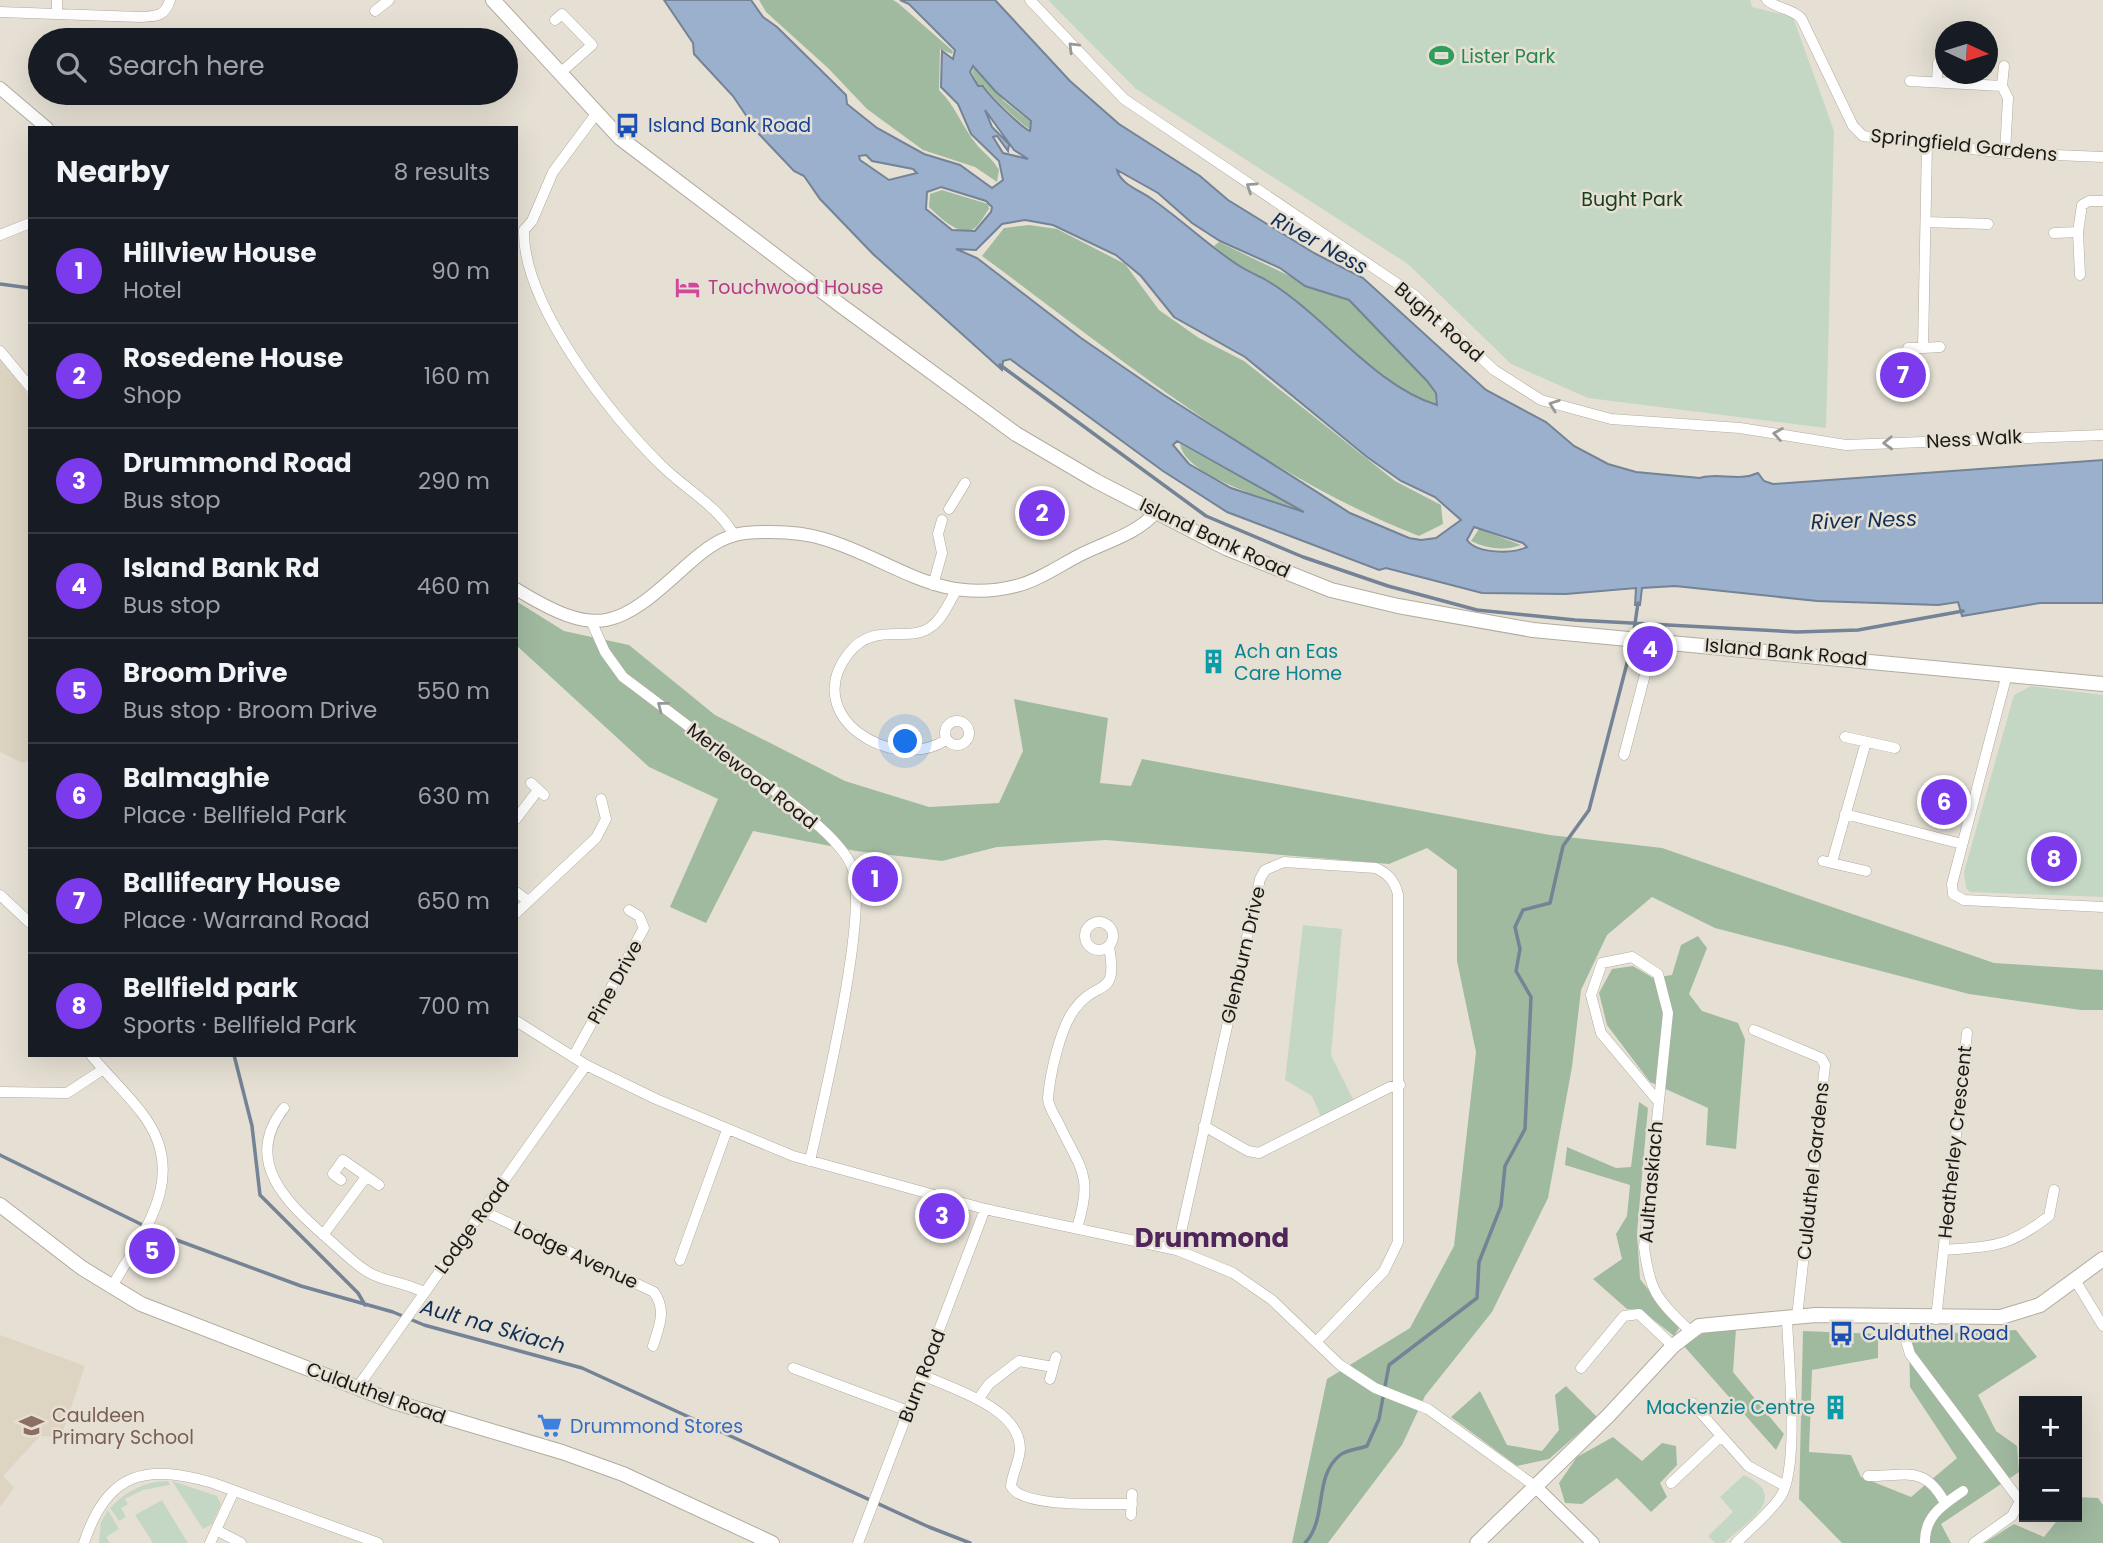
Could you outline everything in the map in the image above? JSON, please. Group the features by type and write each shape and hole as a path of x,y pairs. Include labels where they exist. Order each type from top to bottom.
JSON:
{"main road":[{"name":"Island Bank Road","path":"494,0 596,114 620,138 673,179 1016,434 1226,548 1331,590 1398,606 1533,630 2103,684"},
{"name":"Culduthel Road","path":"0,1205 111,1288 152,1308 356,1388 611,1470 772,1543"},
{"path":"1477,1543 1608,1416 1690,1331 1713,1324 1792,1317 1982,1319 2016,1314 2040,1306 2103,1259"}],"street":[{"path":"57,0 57,14"},
{"path":"0,12 160,15 167,11 170,0"},
{"path":"375,12 389,0"},
{"name":"Bught Road","path":"1030,0 1124,99 1414,295 1494,370 1541,400 1611,419 1740,428 1846,445"},
{"name":"Springfield Gardens","path":"1767,0 1796,12 1808,27 1857,131 1863,136 2005,153 2103,158"},
{"path":"555,20 562,14 592,45 559,74"},
{"path":"2004,66 2002,86 2008,98 2005,153"},
{"path":"1910,81 1935,82"},
{"path":"1970,84 2002,86"},
{"path":"0,88 45,126"},
{"path":"596,114 553,172 532,221 520,229 521,260 575,360 620,421 683,486 717,511 734,534"},
{"path":"1923,348 1927,144"},
{"path":"2080,275 2078,232 2082,205 2089,201 2103,201"},
{"path":"1926,222 1988,224"},
{"path":"0,235 28,224"},
{"path":"2054,233 2078,232"},
{"path":"1908,348 1940,346"},
{"path":"0,351 28,385"},
{"name":"Ness Walk","path":"1846,445 2103,435"},
{"path":"949,509 965,484"},
{"path":"518,590 554,612 593,623 624,615 647,602 706,547 734,534 769,531 823,538 933,585 980,592 1020,586 1140,528 1156,512"},
{"path":"933,585 942,554 938,534 943,520"},
{"path":"946,740 929,748 883,747 871,743 846,722 836,690 839,672 847,654 856,646 882,633 917,633 931,628 956,590"},
{"name":"Merlewood Road","path":"593,623 605,652 624,677 791,802 845,856 852,867 856,914 810,1161"},
{"path":"1624,755 1654,640"},
{"path":"2007,674 1952,884 1953,894 1964,900 2103,907"},
{"path":"1845,737 1895,748"},
{"path":"1866,742 1845,814 1827,861 1866,870"},
{"path":"518,815 537,789"},
{"path":"518,911 596,838 606,819 601,799"},
{"path":"1845,814 1962,844"},
{"name":"Glenburn Drive","path":"1177,1250 1260,879 1265,870 1284,862 1376,868 1395,883 1398,894 1398,1242 1384,1271 1316,1342"},
{"path":"518,893 527,900"},
{"path":"0,895 28,921"},
{"name":"Pine Drive","path":"573,1057 644,928 639,916 629,910"},
{"path":"1077,1228 1086,1201 1086,1183 1082,1167 1048,1101 1058,1050 1074,1009 1110,980 1114,972 1109,947"},
{"name":"Aultnaskiach","path":"1658,1101 1601,1033 1591,995 1602,963 1632,957 1658,974 1668,1013 1644,1247 1649,1282 1660,1302 1690,1331"},
{"path":"518,1022 586,1065 727,1130 810,1161 985,1209 1177,1250 1233,1273 1254,1285 1340,1365 1375,1388 1428,1409 1535,1486 1593,1543"},
{"name":"Culduthel Gardens","path":"1754,1030 1821,1058 1825,1065 1792,1317"},
{"name":"Heatherley Crescent","path":"1936,1319 1967,1034"},
{"path":"92,1057 140,1110 152,1128 161,1148 164,1171 161,1195 151,1218 111,1288"},
{"name":"Lodge Road","path":"356,1388 586,1065"},
{"path":"7,1089 67,1093 102,1070"},
{"path":"1204,1126 1248,1151 1259,1153 1390,1087 1400,1085"},
{"path":"284,1108 268,1134 275,1182 283,1196 368,1272 401,1281 423,1292"},
{"path":"680,1260 727,1130"},
{"path":"341,1180 333,1174 343,1160 379,1185"},
{"path":"324,1235 366,1177"},
{"name":"Heatherley Crescent","path":"1944,1250 2002,1245 2025,1235 2049,1216 2054,1190"},
{"name":"Burn Road","path":"858,1543 985,1209"},
{"name":"Lodge Avenue","path":"483,1211 654,1292 661,1302 663,1314 654,1342 645,1334"},
{"path":"2074,1280 2103,1326"},
{"path":"1581,1368 1624,1317 1639,1314 1674,1346"},
{"path":"1736,1543 1775,1503 1785,1486 1791,1431 1792,1317"},
{"path":"1905,1318 1904,1334 1910,1354 2020,1501 2012,1516 1974,1543"},
{"path":"979,1398 989,1384 1019,1361 1055,1362 1050,1379"},
{"path":"793,1368 908,1411"},
{"path":"923,1375 979,1398 998,1412 1018,1440 1020,1453 1011,1486 1017,1494 1041,1502 1132,1504"},
{"path":"1692,1403 1758,1474 1785,1486"},
{"path":"1671,1483 1721,1436"},
{"path":"84,1543 101,1503 116,1486 135,1476 186,1475 377,1543"},
{"path":"1868,1476 1927,1478 1935,1484 1945,1503"},
{"path":"210,1543 234,1491"},
{"path":"1925,1543 1931,1517 1963,1491"},
{"path":"216,1531 241,1543"}],"shaded area":[{"path":"0,359 28,394 28,761 23,763 0,752"},
{"name":"Cauldeen Primary School","path":"0,1335 85,1366 61,1437 40,1436 3,1476 14,1488 0,1507"}],"green space":[{"path":"759,0 893,0 898,3 953,51 952,54 940,49 939,90 977,145 997,166 997,182 975,167 923,150 867,109 828,68 766,12"},
{"name":"Bught Park","path":"1048,0 1750,0 1752,7 1793,17 1834,131 1826,428 1588,398 1511,364 1408,264 1136,89"},
{"path":"974,67 1004,101 1032,123 1030,129 1006,109 984,85 978,85 972,72"},
{"path":"942,190 988,204 989,209 975,228 956,228 929,207 930,194"},
{"path":"1029,225 1057,229 1125,264 1159,310 1199,338 1244,361 1395,481 1441,505 1443,524 1419,536 1302,480 1192,411 982,256 1004,228"},
{"path":"1219,242 1304,283 1336,289 1364,308 1380,333 1396,344 1442,395 1437,408 1414,405 1357,364 1214,246"},
{"path":"1180,444 1300,510 1251,494 1213,477 1185,456"},
{"path":"1479,529 1521,545 1502,548 1477,544 1471,541"},
{"path":"518,602 564,631 629,645 715,715 845,781 929,807 999,803 1023,751 1014,699 1108,718 1100,783 1131,786 1142,759 1550,835 1662,848 1994,963 2103,970 2103,1010 2081,1010 1969,994 1715,928 1652,897 1607,935 1581,990 1572,1067 1548,1198 1492,1312 1425,1396 1402,1445 1328,1543 1292,1543 1327,1379 1410,1328 1454,1246 1476,1052 1457,961 1457,870 1427,848 1389,864 1106,840 997,847 942,861 856,851 753,831 706,923 670,907 718,799 649,767 518,647"},
{"path":"2031,686 2103,695 2103,897 1970,892 1966,888 1964,872 2014,695"},
{"path":"1303,925 1342,929 1331,1055 1354,1101 1321,1117 1312,1096 1285,1080"},
{"path":"1698,936 1707,948 1689,994 1702,1011 1738,1023 1745,1039 1736,1149 1706,1145 1708,1108 1650,1082 1607,1025 1599,993 1612,969 1633,966 1653,978 1672,975 1681,945"},
{"path":"1639,1102 1648,1108 1637,1233 1640,1279 1679,1328 1674,1336 1641,1310 1627,1309 1593,1279 1622,1259 1616,1234 1627,1216 1630,1185 1565,1165 1567,1147 1616,1168 1631,1167"},
{"path":"1736,1329 1733,1372 1784,1434 1776,1450 1683,1345 1709,1330"},
{"path":"2016,1330 2037,1357 1978,1395 1996,1431 2017,1446 2019,1472 1941,1524 1951,1543 1842,1543 1799,1499 1803,1331 1878,1334 1878,1358 1812,1370 1809,1452 1851,1455 1861,1477 1911,1497 1957,1458 1910,1387 1909,1335"},
{"path":"1566,1386 1597,1417 1549,1459 1517,1466 1451,1417 1480,1391 1507,1445 1542,1451 1559,1430 1555,1395"},
{"path":"1613,1437 1642,1461 1662,1443 1676,1446 1677,1465 1660,1483 1667,1497 1651,1512 1617,1478 1582,1504 1565,1503 1559,1483 1577,1457"},
{"path":"1744,1475 1758,1483 1764,1492 1765,1500 1761,1509 1744,1526 1724,1543 1715,1543 1708,1536 1733,1512 1720,1497"},
{"path":"168,1481 170,1485 143,1490 125,1499 128,1504 121,1508 126,1517 119,1521 110,1508 136,1488"},
{"path":"172,1481 217,1496 221,1504 212,1524 203,1529"},
{"path":"2082,1497 2098,1498 2103,1505 2103,1543 1984,1543 2014,1524 2044,1537 2056,1522 2082,1522"},
{"path":"162,1500 188,1543 153,1543 135,1515"},
{"path":"108,1510 119,1529 106,1537 110,1543 99,1543 101,1522"}],"water":[{"name":"River Ness","path":"664,0 751,0 763,17 777,27 846,95 847,104 877,128 924,154 960,165 992,188 1003,180 999,161 971,134 958,104 941,87 942,51 953,59 955,50 909,4 900,0 995,0 1070,81 1119,124 1200,176 1228,200 1314,253 1363,278 1486,390 1546,422 1574,446 1608,464 1636,472 1700,478 1743,477 1758,473 1764,481 1773,484 2103,460 2103,603 2040,603 1962,616 1958,602 1938,605 1817,601 1675,586 1642,588 1640,605 1635,605 1636,588 1566,594 1482,593 1386,568 1379,570 1227,512 1163,471 1010,359 1003,361 1002,370 873,254 820,199 804,176 794,171 758,133 733,96 694,54 693,43","holes":["973,66 996,92 1031,121 1030,131 1006,111 983,86 978,86 970,72","985,110 1014,150 1028,159 1003,153 993,137 997,136 1008,151 1009,144 992,127","866,155 872,161 913,169 917,173 889,180 860,160 859,156","1117,170 1158,193 1192,223 1220,241 1280,268 1305,286 1349,300 1427,381 1436,393 1437,405 1414,396 1392,382 1288,295 1241,267 1122,179","941,187 986,201 992,207 975,231 952,230 926,209 927,192","1025,220 1053,225 1116,255 1141,276 1174,317 1245,357 1367,457 1401,481 1435,497 1461,520 1436,538 1421,540 1409,538 1350,513 1164,395 1081,338 977,258 956,249 976,250 1002,224","1177,441 1304,512 1231,488 1189,464 1173,445","1474,527 1523,543 1527,547 1513,551 1496,551 1472,545 1467,540"]}],"waterway":[{"path":"0,284 28,288"},
{"path":"1000,365 1206,516 1303,557 1388,586 1477,610 1575,620 1797,632 1858,630 1963,611"},
{"name":"Ault na Skiach","path":"1633,637 1638,603"},
{"name":"Ault na Skiach","path":"1305,1543 1316,1522 1326,1475 1332,1464 1343,1453 1367,1446 1379,1419 1389,1365 1477,1298 1479,1262 1501,1206 1505,1166 1525,1129 1531,997 1516,971 1520,949 1515,927 1523,910 1550,903 1563,846 1589,810 1632,644"},
{"path":"235,1057 252,1126 260,1195 358,1293 365,1305"},
{"name":"Ault na Skiach","path":"0,1155 163,1235 301,1286 393,1312 424,1325 582,1368 929,1527 970,1543"}],"place":[{"name":"Lister Park","path":"1441,56"},
{"name":"Island Bank Road","path":"628,125"},
{"name":"Touchwood House","path":"688,287"},
{"name":"Ballifeary House","path":"1903,375"},
{"name":"Rosedene House","path":"1042,513"},
{"name":"Island Bank Rd","path":"1650,649"},
{"name":"Ach an Eas Care Home","path":"1214,662"},
{"name":"Balmaghie","path":"1944,802"},
{"name":"Bellfield park","path":"2054,859"},
{"name":"Hillview House","path":"875,879"},
{"name":"Drummond Road","path":"942,1216"},
{"name":"Broom Drive","path":"152,1251"},
{"name":"Culduthel Road","path":"1842,1333"},
{"name":"Mackenzie Centre","path":"1835,1407"},
{"name":"Cauldeen Primary School","path":"32,1426"},
{"name":"Drummond Stores","path":"550,1426"}],"district":[{"name":"Drummond","path":"1212,1238"}]}
